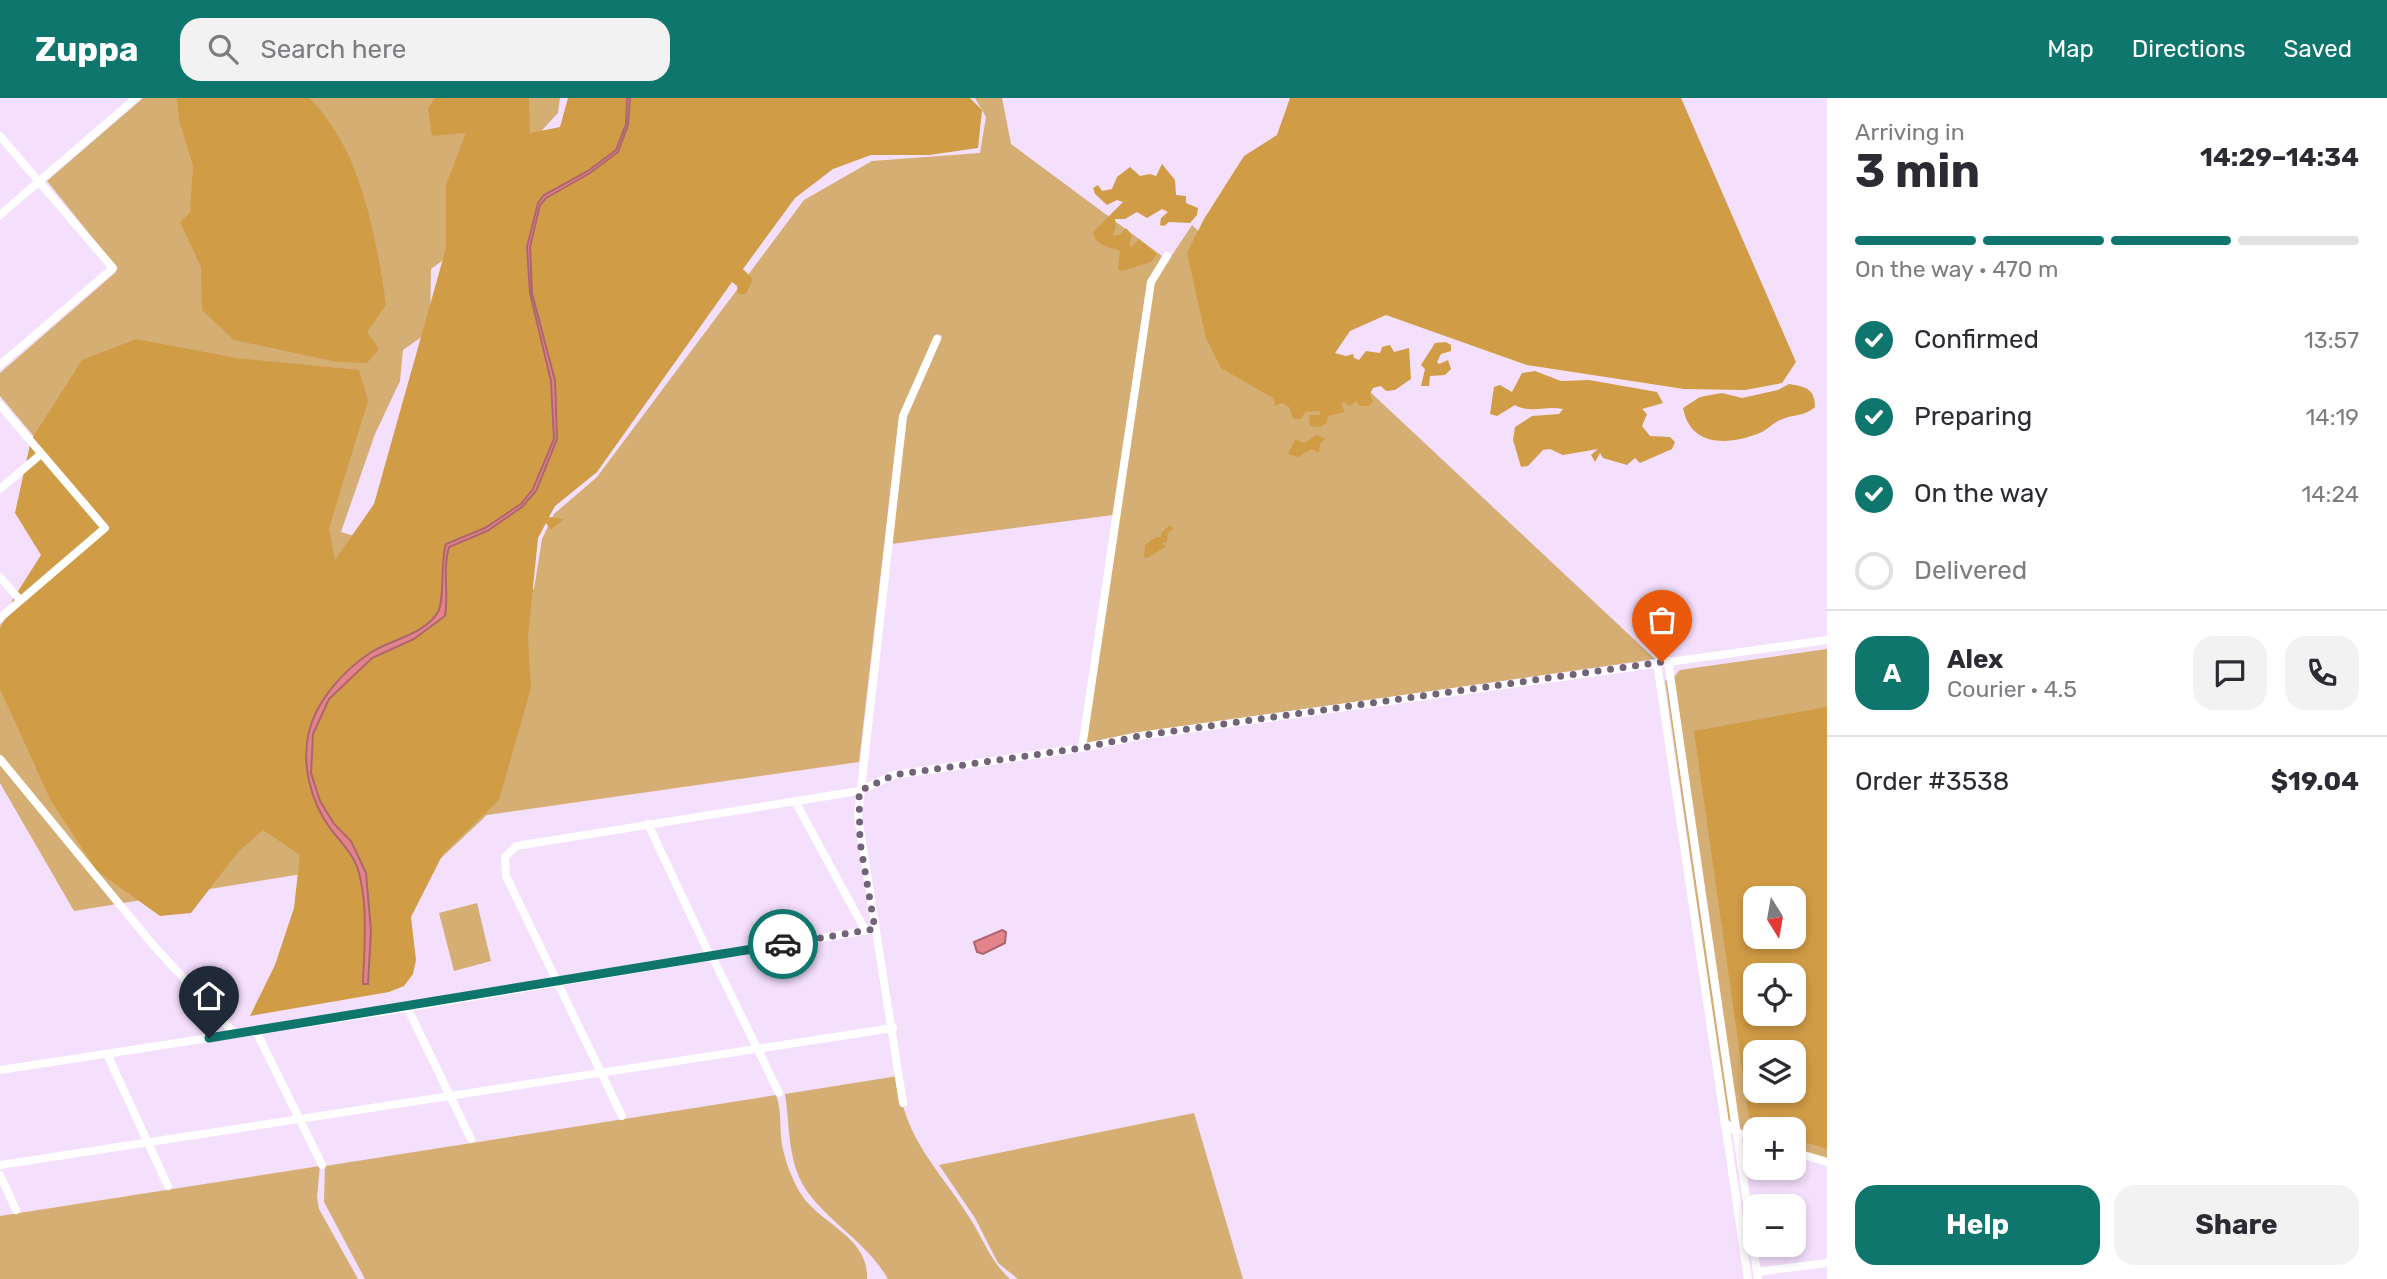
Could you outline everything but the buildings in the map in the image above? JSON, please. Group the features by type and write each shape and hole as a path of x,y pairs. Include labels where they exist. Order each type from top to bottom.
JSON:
{"street":[{"path":"0,215 136,98"},
{"path":"0,136 113,268 0,365"},
{"path":"1082,748 1151,282 1167,256"},
{"path":"903,1103 893,1028 860,842 859,791 903,415 937,339"},
{"path":"0,405 104,528 0,618"},
{"path":"0,489 41,453"},
{"path":"0,577 20,600"},
{"path":"622,1116 506,876 503,866 510,849 859,791 894,775 1082,748 1139,736 1827,640"},
{"path":"1668,661 1757,1276 1827,1263"},
{"path":"1657,663 1748,1279"},
{"path":"0,759 153,945 235,1034"},
{"path":"796,801 865,930"},
{"path":"648,824 779,1093"},
{"path":"0,1070 407,1007 875,929"},
{"path":"407,1007 471,1139"},
{"path":"0,1165 893,1028"},
{"path":"256,1031 322,1165"},
{"path":"107,1054 168,1186"},
{"path":"1724,1122 1743,1135"},
{"path":"1806,1156 1827,1162"},
{"path":"0,1175 16,1210"}],"shaded area":[{"path":"143,98 560,98 558,113 490,186 470,240 431,269 430,331 403,350 400,381 375,434 341,532 534,589 542,539 554,514 597,477 804,200 872,161 980,153 986,117 975,98 1002,98 1011,144 1162,256 1148,283 1113,515 891,544 907,416 942,336 937,334 899,416 859,762 487,815 423,875 364,864 74,911 0,783 0,625 106,534 107,524 0,396 0,373 116,272 116,267 47,181"},
{"path":"177,98 309,98 327,118 354,167 371,222 382,278 386,305 367,332 379,349 367,363 337,362 234,340 202,310 201,267 180,222 190,212 193,166 179,120"},
{"path":"435,98 529,98 530,133 560,127 568,98 970,98 982,110 978,148 929,155 871,155 833,169 795,198 743,269 753,279 746,294 738,294 737,286 732,282 597,472 555,506 549,517 564,519 551,530 546,523 538,538 528,637 531,688 499,800 443,854 411,917 416,960 413,974 404,986 389,992 250,1016 275,965 294,908 300,855 263,830 238,852 191,913 160,916 97,871 51,801 0,689 0,630 13,599 41,555 15,513 31,440 82,360 136,339 236,358 359,370 368,401 329,528 335,560 374,504 446,248 446,185 466,133 432,136 428,108"},
{"path":"627,98 630,98 628,125 618,152 590,173 546,198 540,205 530,247 532,293 555,381 557,439 536,491 522,507 487,531 449,547 445,616 414,639 372,658 329,699 313,734 311,773 320,801 334,824 351,841 366,873 371,931 368,984 363,984 365,917 360,877 352,856 323,818 313,795 306,757 309,732 324,698 350,669 378,648 424,627 438,612 446,544 485,528 521,504 533,489 554,439 551,381 530,293 527,247 538,203 544,195 588,171 616,150 626,124"},
{"path":"1290,98 1681,98 1796,362 1782,383 1745,390 1684,389 1527,365 1386,315 1350,331 1335,353 1346,356 1353,354 1354,358 1359,360 1366,351 1380,353 1382,347 1390,345 1394,352 1409,348 1411,379 1395,390 1386,391 1381,386 1373,388 1370,394 1373,402 1369,406 1359,406 1357,401 1349,406 1344,402 1341,404 1345,412 1328,416 1327,423 1320,427 1310,426 1309,415 1319,415 1321,411 1305,412 1301,419 1293,419 1289,407 1282,403 1275,406 1273,398 1221,368 1206,338 1187,253 1204,219 1244,156 1277,135"},
{"path":"1162,164 1175,180 1176,195 1186,196 1186,203 1198,208 1197,215 1190,223 1169,222 1164,226 1160,225 1161,218 1168,212 1162,209 1147,218 1137,212 1125,219 1115,219 1113,235 1120,235 1126,228 1132,235 1129,245 1132,247 1139,239 1157,254 1151,262 1122,271 1118,269 1120,251 1097,241 1093,232 1123,202 1117,200 1107,205 1095,194 1093,188 1098,185 1102,191 1112,189 1117,177 1130,167 1140,176 1156,176"},
{"path":"1192,225 1655,659 1144,732 1086,743 1153,284"},
{"path":"1446,342 1451,345 1451,351 1441,354 1437,362 1439,364 1448,360 1451,369 1445,375 1430,376 1429,386 1421,386 1425,369 1421,365 1435,343"},
{"path":"1535,371 1561,381 1589,380 1657,392 1663,403 1642,409 1647,414 1642,426 1650,436 1670,437 1675,442 1672,449 1640,463 1635,458 1627,465 1603,458 1600,453 1595,462 1591,455 1598,449 1563,455 1550,449 1543,450 1528,466 1521,467 1513,440 1515,427 1532,416 1559,414 1563,409 1526,409 1515,405 1497,416 1490,414 1494,387 1500,385 1512,392 1522,373"},
{"path":"1789,384 1811,392 1815,407 1780,420 1762,432 1738,439 1725,441 1703,437 1694,431 1687,421 1683,408 1700,397 1722,393 1742,398 1778,390"},
{"path":"1317,435 1326,439 1320,443 1319,453 1312,449 1298,457 1288,454 1295,439 1304,443"},
{"path":"1170,525 1174,529 1168,532 1167,542 1162,543 1166,546 1148,558 1144,557 1145,545 1156,537 1161,537 1161,533"},
{"path":"1827,649 1827,1160 1806,1153 1806,1117 1743,1117 1743,1130 1739,1128 1674,677 1680,670"},
{"path":"1665,680 1667,681 1731,1123 1728,1122"},
{"path":"1827,707 1827,1149 1806,1143 1806,1117 1749,1117 1747,1103 1806,1103 1806,1040 1743,1040 1743,1076 1694,731"},
{"path":"477,903 491,961 454,971 439,913"},
{"path":"1002,930 1006,932 1005,943 983,954 977,952 974,942"},
{"path":"898,1076 901,1098 915,1136 993,1258 1010,1279 888,1279 869,1254 823,1211 805,1188 792,1154 785,1094"},
{"path":"776,1095 784,1153 795,1184 812,1207 844,1234 861,1253 866,1265 867,1279 365,1279 324,1202 325,1166"},
{"path":"1194,1113 1243,1279 1018,1279 998,1263 975,1218 939,1165"},
{"path":"320,1166 317,1197 319,1209 358,1279 0,1279 0,1216"}],"way so far":[{"path":"783,944 875,929 860,842 859,791 894,775 1082,748 1139,736 1662,662"}],"route":[{"path":"209,1038 393,1010 783,944"}]}
